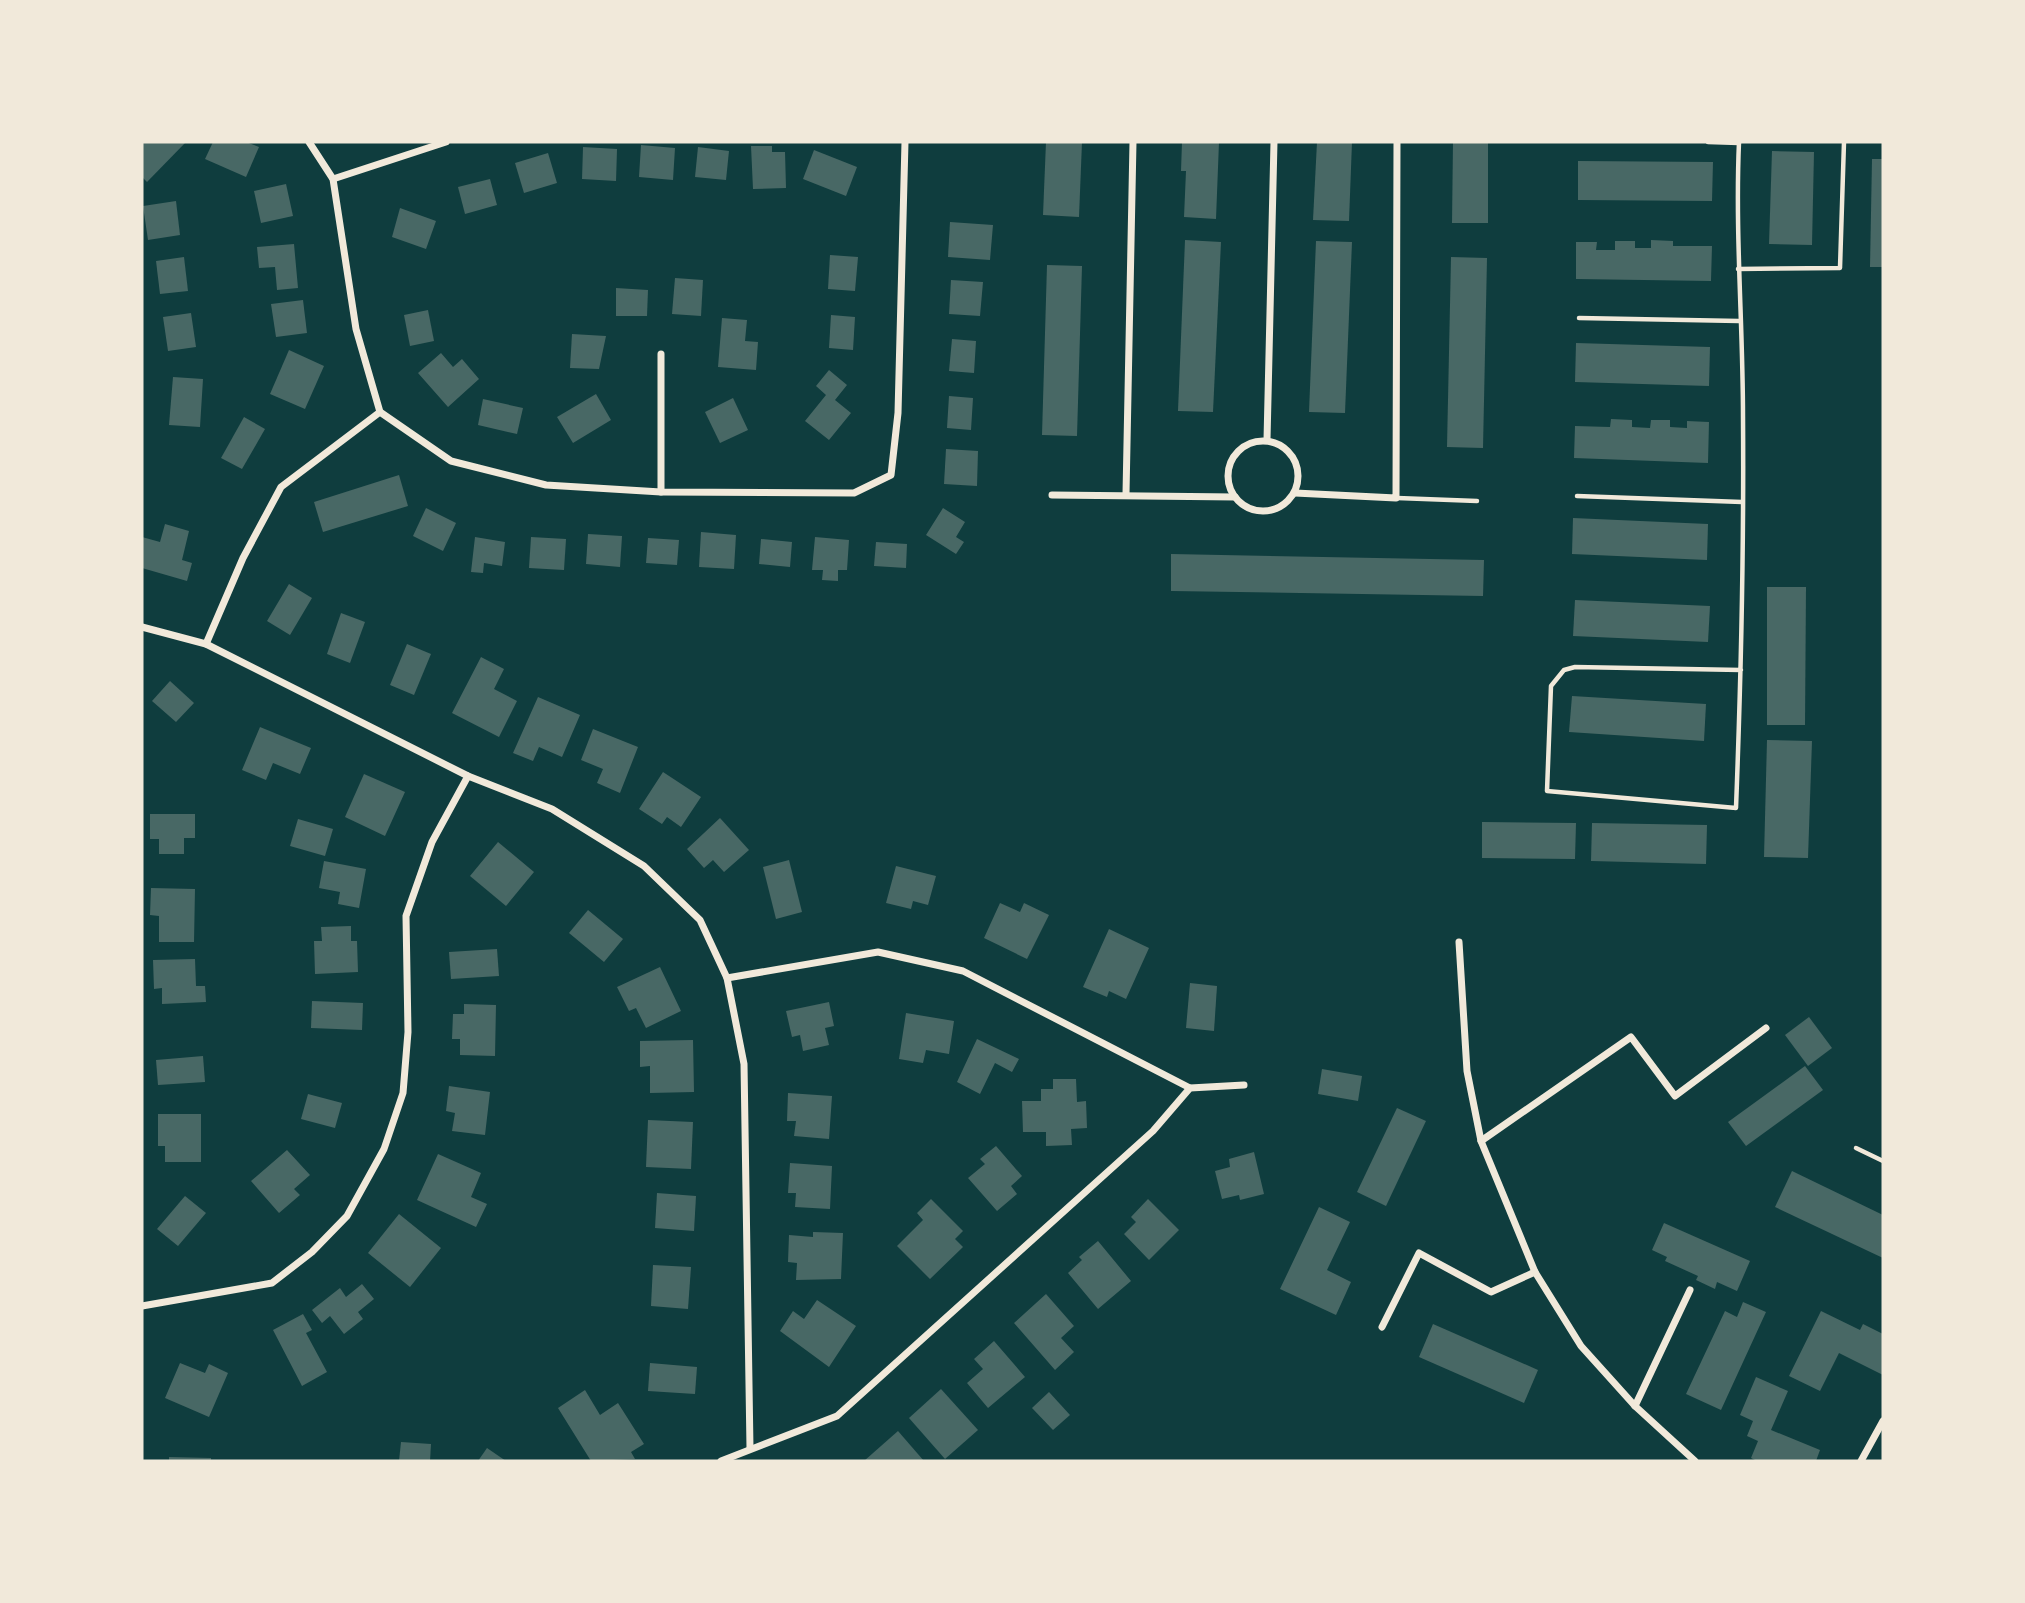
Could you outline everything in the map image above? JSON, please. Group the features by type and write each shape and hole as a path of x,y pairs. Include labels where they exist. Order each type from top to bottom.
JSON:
{"street":[{"path":"309,142 333,179 356,329 380,412 451,461 546,485 661,492 854,493 891,475 898,413 905,142"},
{"path":"333,179 446,142"},
{"path":"1126,494 1133,142"},
{"path":"1267,440 1274,142"},
{"path":"1295,493 1396,498 1397,142"},
{"path":"661,354 661,492"},
{"path":"206,644 243,558 281,487 380,412"},
{"path":"1267,440 1280,444 1291,453 1298,465 1299,479 1295,493 1280,507 1260,512 1247,508 1235,497 1228,472 1232,459 1240,448 1253,442 1267,440"},
{"path":"1052,495 1235,497"},
{"path":"142,627 206,644 468,776 552,809 644,866 701,920 727,978 744,1065 750,1448"},
{"path":"142,1306 272,1283 312,1252 347,1216 384,1149 403,1093 408,1032 406,916 432,842 468,776"},
{"path":"1459,942 1466,1071 1481,1141 1535,1272 1581,1346 1635,1406 1695,1461"},
{"path":"727,978 878,951 962,971 1190,1088 1244,1085"},
{"path":"1481,1141 1631,1037 1675,1096 1766,1028"},
{"path":"721,1461 836,1416 1153,1130 1190,1088"},
{"path":"1382,1327 1419,1253 1491,1292 1535,1272"},
{"path":"1635,1406 1690,1290"},
{"path":"1861,1461 1883,1421"}],"lane":[{"path":"1708,142 1739,143 1736,207 1743,414 1741,670 1736,808 1547,791 1551,686 1564,670 1575,667 1741,670"},
{"path":"1738,269 1840,268 1844,142"},
{"path":"1579,318 1739,321"},
{"path":"1577,496 1742,502"},
{"path":"1396,498 1477,501"},
{"path":"1856,1148 1883,1161"}],"building":[{"path":"142,142 186,142 147,182 142,177"},
{"path":"213,142 246,142 259,147 246,177 205,159"},
{"path":"1046,142 1082,142 1079,217 1043,215"},
{"path":"1182,142 1219,142 1216,219 1184,217 1186,171 1181,171"},
{"path":"1317,142 1352,142 1349,221 1313,220"},
{"path":"1453,142 1488,142 1488,223 1452,223"},
{"path":"641,145 675,148 673,180 639,177"},
{"path":"751,146 772,146 772,152 785,152 786,188 753,189"},
{"path":"583,147 617,149 616,181 582,179"},
{"path":"698,147 729,151 726,180 695,177"},
{"path":"814,150 857,167 846,196 803,179"},
{"path":"1772,151 1814,152 1812,245 1769,244"},
{"path":"548,153 557,183 524,193 515,163"},
{"path":"1872,159 1883,159 1883,267 1870,267"},
{"path":"1578,161 1713,162 1712,201 1578,200"},
{"path":"490,179 497,205 465,214 458,187"},
{"path":"286,184 293,216 261,223 254,191"},
{"path":"176,201 180,235 148,240 143,206"},
{"path":"400,208 436,221 426,249 392,237"},
{"path":"950,222 993,225 990,260 948,257"},
{"path":"1185,240 1221,242 1213,412 1178,411"},
{"path":"1651,240 1673,241 1673,246 1712,246 1711,281 1576,279 1576,242 1597,242 1596,250 1615,250 1615,241 1635,241 1635,248 1651,248"},
{"path":"1316,241 1352,242 1345,413 1309,412"},
{"path":"294,244 298,288 277,290 275,267 259,268 257,247"},
{"path":"830,255 858,257 855,291 828,289"},
{"path":"184,257 188,291 160,294 156,261"},
{"path":"1451,257 1487,258 1483,448 1447,447"},
{"path":"1047,265 1082,266 1077,436 1042,435"},
{"path":"675,278 703,280 701,316 672,314"},
{"path":"951,280 983,282 980,316 949,314"},
{"path":"616,288 648,290 647,316 616,316"},
{"path":"303,300 307,333 276,337 271,304"},
{"path":"428,310 434,341 410,346 404,315"},
{"path":"191,313 196,347 168,351 163,317"},
{"path":"831,315 855,317 853,350 829,348"},
{"path":"722,318 747,320 745,341 758,342 756,370 718,367"},
{"path":"572,334 606,336 599,369 570,368"},
{"path":"952,339 976,341 974,373 949,371"},
{"path":"1576,343 1710,347 1709,386 1575,382"},
{"path":"289,350 324,366 305,409 270,394"},
{"path":"441,353 453,367 462,359 479,379 448,407 418,373"},
{"path":"829,370 847,385 835,400 851,413 829,440 805,421 826,395 816,386"},
{"path":"173,377 203,379 200,427 169,425"},
{"path":"596,394 611,420 573,443 557,417"},
{"path":"949,396 973,398 971,430 947,428"},
{"path":"733,398 748,430 720,443 705,412"},
{"path":"483,399 523,408 517,434 478,425"},
{"path":"244,417 265,429 242,469 221,458"},
{"path":"1611,419 1632,420 1632,427 1650,428 1651,420 1670,420 1670,427 1687,428 1687,421 1709,422 1708,463 1574,458 1575,426 1610,427"},
{"path":"946,449 978,451 977,486 944,484"},
{"path":"399,475 408,506 323,532 314,502"},
{"path":"426,508 456,523 443,551 413,536"},
{"path":"943,508 965,522 956,537 964,542 956,554 926,535"},
{"path":"1573,518 1708,524 1707,560 1572,554"},
{"path":"165,524 189,531 182,560 192,563 187,581 142,568 142,537 160,542"},
{"path":"701,532 736,535 734,569 699,567"},
{"path":"588,534 622,536 620,567 586,564"},
{"path":"475,537 505,542 502,566 484,563 483,573 471,572"},
{"path":"531,537 566,539 564,570 529,568"},
{"path":"815,537 849,540 847,570 838,570 838,581 822,580 823,570 812,570"},
{"path":"648,538 679,540 677,565 646,563"},
{"path":"761,539 792,542 790,567 759,564"},
{"path":"876,542 907,544 906,568 874,566"},
{"path":"1171,554 1484,560 1483,596 1171,591"},
{"path":"289,584 312,598 290,635 267,621"},
{"path":"1767,587 1806,587 1805,725 1767,725"},
{"path":"1575,600 1710,606 1708,642 1573,636"},
{"path":"341,613 365,622 350,663 327,654"},
{"path":"407,644 431,654 414,695 390,685"},
{"path":"481,657 504,669 494,689 517,701 499,737 452,713"},
{"path":"170,681 194,703 176,722 152,701"},
{"path":"1572,696 1706,704 1704,741 1569,732"},
{"path":"538,697 580,715 562,757 539,747 533,761 513,753"},
{"path":"260,727 311,748 300,774 273,763 266,780 242,770"},
{"path":"593,729 638,747 620,793 597,783 603,769 581,760"},
{"path":"1767,740 1812,741 1808,858 1764,857"},
{"path":"663,772 701,797 681,827 667,817 662,824 639,809"},
{"path":"364,774 405,792 385,836 345,817"},
{"path":"150,814 195,814 195,838 184,838 184,854 159,854 159,839 150,839"},
{"path":"720,818 749,850 724,872 713,860 704,868 687,849"},
{"path":"298,819 333,829 325,856 290,846"},
{"path":"1482,822 1576,823 1575,859 1482,858"},
{"path":"1592,823 1707,825 1706,864 1591,861"},
{"path":"498,842 534,872 506,906 470,876"},
{"path":"789,860 802,912 776,919 763,867"},
{"path":"324,861 366,869 359,908 338,904 340,892 319,888"},
{"path":"896,866 936,876 928,905 913,901 911,909 886,903"},
{"path":"151,888 195,889 194,942 159,942 159,916 150,915"},
{"path":"1000,903 1020,912 1024,903 1049,915 1027,959 984,938"},
{"path":"588,910 623,939 604,962 569,933"},
{"path":"351,926 351,941 357,941 358,972 315,974 314,941 322,941 321,927"},
{"path":"1109,929 1149,948 1126,999 1109,991 1107,997 1083,987"},
{"path":"497,949 499,976 451,979 449,952"},
{"path":"195,959 196,986 205,986 206,1002 162,1004 162,988 154,989 153,960"},
{"path":"660,967 681,1011 646,1028 636,1008 629,1011 617,987"},
{"path":"1190,983 1217,986 1214,1031 1186,1028"},
{"path":"312,1001 363,1003 362,1030 311,1028"},
{"path":"829,1002 834,1026 825,1028 829,1045 803,1051 800,1035 792,1037 786,1011"},
{"path":"464,1004 496,1005 495,1056 460,1055 460,1039 452,1039 453,1014 464,1014"},
{"path":"906,1013 954,1021 949,1054 926,1050 923,1063 899,1059"},
{"path":"1809,1017 1832,1048 1808,1066 1785,1035"},
{"path":"977,1039 1019,1059 1012,1072 995,1063 980,1094 957,1082"},
{"path":"693,1040 694,1092 650,1093 650,1066 640,1067 640,1041"},
{"path":"203,1056 205,1082 158,1085 156,1060"},
{"path":"1805,1066 1823,1090 1746,1146 1728,1122"},
{"path":"1322,1069 1362,1076 1358,1101 1318,1094"},
{"path":"1053,1079 1076,1079 1077,1102 1086,1101 1087,1128 1071,1129 1072,1145 1046,1146 1046,1132 1023,1132 1022,1101 1041,1101 1041,1089 1053,1089"},
{"path":"449,1086 490,1092 485,1135 452,1131 455,1113 446,1111"},
{"path":"788,1093 832,1096 829,1139 794,1136 796,1121 787,1121"},
{"path":"308,1094 342,1103 335,1128 301,1119"},
{"path":"1397,1108 1426,1121 1386,1206 1357,1192"},
{"path":"158,1114 201,1114 201,1162 165,1162 165,1146 158,1146"},
{"path":"648,1120 693,1122 691,1169 646,1167"},
{"path":"996,1146 1022,1176 1011,1186 1017,1194 997,1211 968,1178 985,1164 980,1159"},
{"path":"287,1150 310,1175 294,1189 300,1195 279,1213 251,1181"},
{"path":"1254,1152 1264,1194 1240,1200 1239,1195 1222,1199 1215,1171 1230,1167 1229,1159"},
{"path":"438,1154 481,1173 471,1197 487,1204 476,1227 417,1200"},
{"path":"790,1163 832,1166 830,1209 795,1207 796,1193 788,1193"},
{"path":"1792,1171 1883,1215 1883,1258 1775,1207"},
{"path":"657,1193 696,1196 694,1231 655,1228"},
{"path":"185,1196 206,1213 178,1246 157,1229"},
{"path":"931,1199 963,1231 955,1239 963,1247 930,1279 897,1246 923,1220 917,1213"},
{"path":"1148,1199 1179,1230 1149,1260 1124,1234 1136,1222 1131,1217"},
{"path":"1319,1207 1350,1222 1327,1270 1351,1282 1336,1315 1280,1289"},
{"path":"399,1214 441,1248 410,1287 368,1253"},
{"path":"1664,1223 1750,1261 1737,1291 1717,1282 1715,1289 1696,1280 1698,1276 1665,1261 1667,1257 1652,1250"},
{"path":"813,1232 843,1233 841,1279 796,1280 797,1263 788,1262 789,1235 813,1237"},
{"path":"1098,1241 1131,1281 1098,1309 1068,1273 1082,1260 1079,1257"},
{"path":"653,1265 691,1267 688,1309 651,1306"},
{"path":"362,1284 374,1299 358,1312 363,1319 344,1334 330,1316 322,1323 312,1310 340,1288 346,1297"},
{"path":"1046,1294 1074,1326 1061,1338 1074,1352 1055,1370 1014,1323"},
{"path":"817,1300 856,1326 829,1367 780,1331 793,1311 804,1319"},
{"path":"1743,1302 1766,1312 1721,1410 1686,1394 1725,1311 1737,1317"},
{"path":"1821,1311 1860,1330 1863,1324 1883,1334 1883,1375 1839,1353 1820,1391 1789,1376"},
{"path":"303,1314 312,1330 306,1333 327,1372 302,1386 273,1330"},
{"path":"1433,1324 1538,1370 1524,1403 1419,1357"},
{"path":"994,1341 1025,1377 988,1408 967,1383 983,1369 974,1359"},
{"path":"180,1363 205,1373 209,1364 228,1373 209,1417 165,1398"},
{"path":"650,1363 697,1367 695,1394 648,1391"},
{"path":"1756,1377 1788,1391 1771,1430 1820,1450 1816,1461 1757,1461 1751,1458 1758,1441 1747,1436 1753,1421 1740,1415"},
{"path":"941,1389 978,1430 945,1459 909,1418"},
{"path":"585,1390 600,1415 618,1403 644,1444 631,1452 635,1459 591,1461 558,1408"},
{"path":"1049,1392 1070,1415 1053,1430 1032,1408"},
{"path":"898,1431 924,1461 864,1461"},
{"path":"401,1442 431,1444 430,1461 399,1461"},
{"path":"487,1448 506,1461 478,1461"},
{"path":"169,1457 211,1458 211,1461 169,1461"}]}
